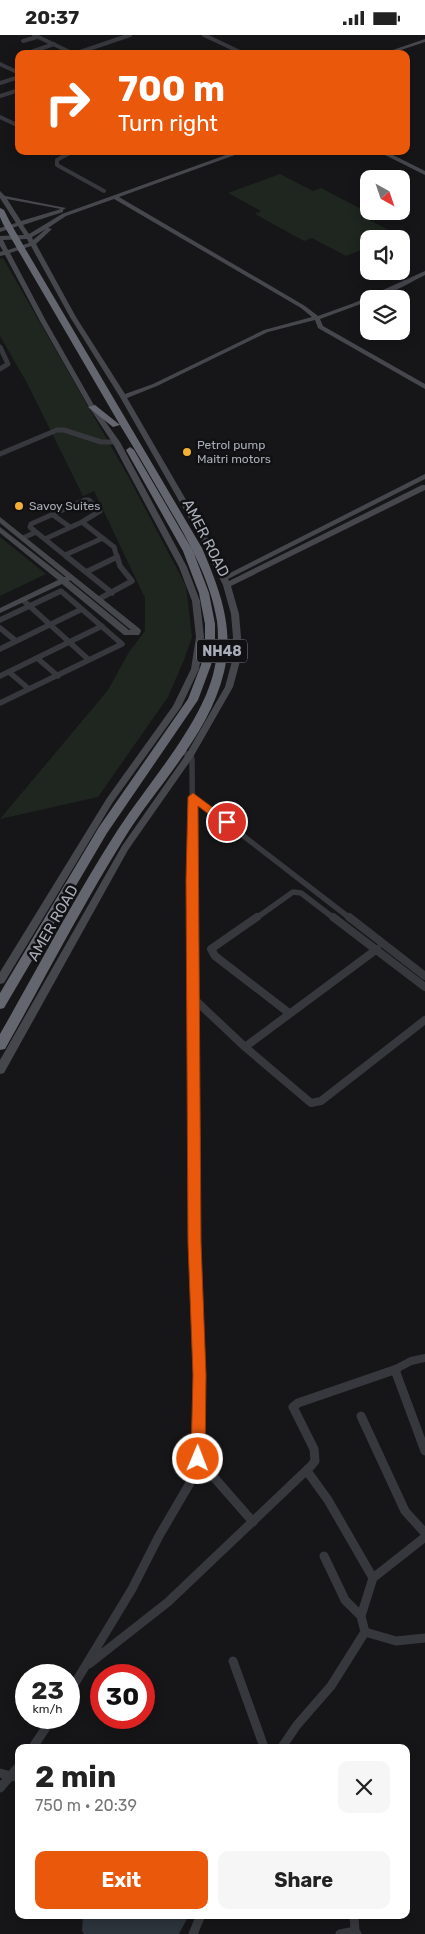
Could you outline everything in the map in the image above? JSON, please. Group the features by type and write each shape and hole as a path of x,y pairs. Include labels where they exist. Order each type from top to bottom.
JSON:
{"highway":[{"name":"AMER ROAD","path":"0,210 2,228 11,252 116,425 188,551 204,593 210,624 206,665 193,700 124,791 0,1004"},
{"name":"AMER ROAD","path":"0,1045 84,910 122,833 179,751 206,705 219,673 224,641 217,593 197,548 134,440 11,252"},
{"path":"92,407 116,425"},
{"path":"134,440 138,425"},
{"path":"162,775 173,780"}],"street":[{"path":"86,50 130,35"},
{"path":"204,35 236,50"},
{"path":"23,41 35,36 65,50"},
{"path":"394,50 425,39"},
{"path":"38,50 54,45"},
{"path":"0,65 15,72"},
{"path":"0,71 8,68"},
{"path":"0,83 15,77"},
{"path":"0,96 15,91"},
{"path":"0,117 15,124"},
{"path":"64,155 57,160 57,165 104,191"},
{"path":"2,228 67,209 217,155"},
{"path":"0,239 28,237 62,216 232,155"},
{"path":"388,155 425,173"},
{"path":"400,155 425,167"},
{"path":"1,195 67,209"},
{"path":"0,1070 84,910 190,755 229,687 236,661 237,637 235,614 226,581 203,536 123,397 73,317 33,244 1,195"},
{"path":"115,197 303,307 317,318 320,327 425,387"},
{"path":"11,252 33,244 62,216"},
{"path":"0,239 11,252 43,321 92,407 116,443 189,578 198,611 200,637 195,669 177,707 0,980"},
{"path":"123,397 155,385 266,331 281,325 317,318 335,312 425,273"},
{"path":"0,347 8,364 0,369"},
{"path":"0,454 56,430 64,430 100,442 116,443"},
{"path":"226,581 425,477"},
{"path":"226,581 425,487"},
{"path":"45,539 82,522 100,511 87,500 30,527 112,593"},
{"path":"53,515 70,527"},
{"path":"0,519 23,538 65,577 127,633 136,633 137,631 99,599 65,577 0,529"},
{"path":"82,522 114,547 120,566 132,581 99,599"},
{"path":"23,538 36,532"},
{"path":"65,555 103,538"},
{"path":"86,572 117,557"},
{"path":"0,620 65,577"},
{"path":"0,604 65,577"},
{"path":"0,611 61,591 122,644 1,701"},
{"path":"26,603 48,625 89,660"},
{"path":"0,649 82,609"},
{"path":"0,676 102,626"},
{"path":"0,628 16,641"},
{"path":"37,658 58,675"},
{"path":"8,672 29,689"},
{"path":"179,751 190,755"},
{"path":"80,1676 132,1589 159,1536 190,1483 198,1459 200,1375 194,1243 193,797 190,755"},
{"path":"193,797 425,976"},
{"path":"289,1013 215,956 211,949 289,894 298,892 377,949 425,987"},
{"path":"245,1047 377,949"},
{"path":"193,998 245,1047 308,1101 316,1103 425,1019"},
{"path":"86,1666 168,1602 307,1471 315,1461 316,1452 295,1417 292,1407 298,1403 395,1370 411,1361 425,1357"},
{"path":"395,1370 425,1451"},
{"path":"361,1416 405,1511 425,1535 382,1569 373,1579 361,1616"},
{"path":"198,1459 253,1522"},
{"path":"307,1471 328,1500 373,1579"},
{"path":"284,1744 297,1725 331,1686 365,1632 361,1616 345,1600 324,1555"},
{"path":"365,1632 396,1641 425,1638"},
{"path":"233,1661 263,1744"},
{"path":"35,1744 45,1729"},
{"path":"0,1773 15,1777"},
{"path":"0,1788 15,1777"},
{"path":"193,1934 199,1919"},
{"path":"340,1934 356,1933 354,1919"}],"shaded area":[{"path":"280,174 313,191 321,188 360,208 360,220 370,220 389,230 360,230 360,251 346,256 312,238 304,241 255,214 261,211 228,193"},
{"path":"3,258 128,476 186,586 192,637 168,697 98,797 0,819 108,690 129,652 145,631 145,598 94,491 83,496 27,383 0,336 0,259"},
{"path":"0,537 46,574 0,596"},
{"path":"83,1919 187,1919 179,1934 84,1934 82,1931"}],"place":[{"name":"Petrol pump Maitri motors","path":"187,452"},
{"name":"Savoy Suites","path":"19,506"}],"route":[{"path":"198,1459 200,1375 194,1243 193,797 227,822"}]}
